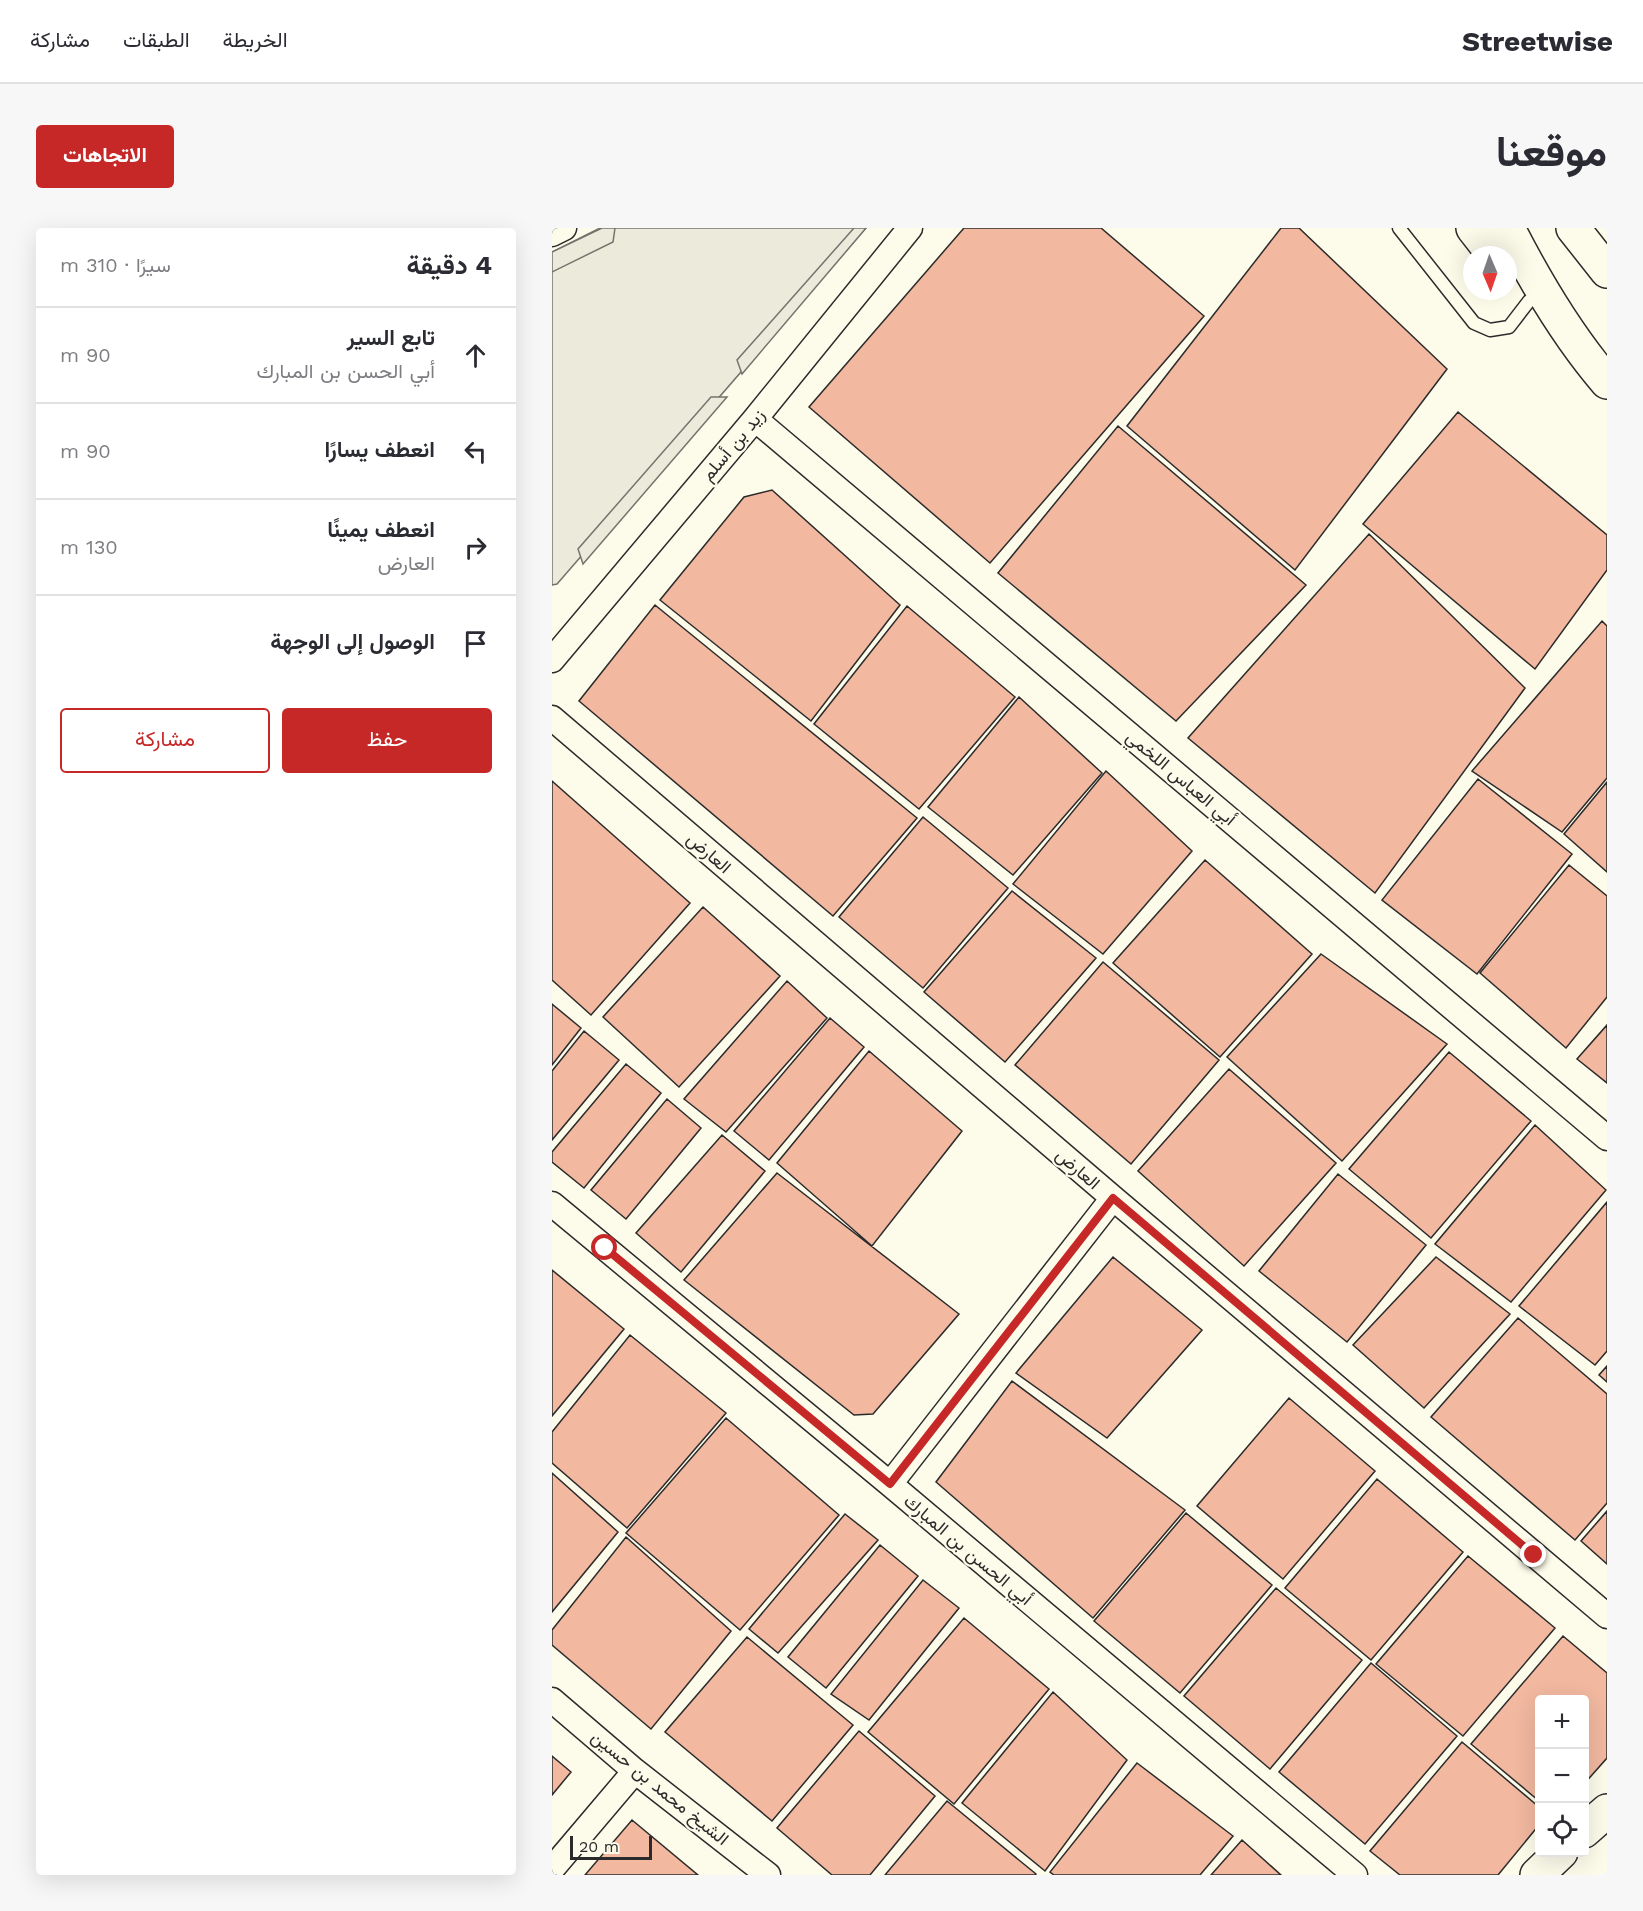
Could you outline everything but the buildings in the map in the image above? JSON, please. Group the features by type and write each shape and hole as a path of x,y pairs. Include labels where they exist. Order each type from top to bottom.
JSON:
{"main road":[{"path":"1473,228 1487,246"},
{"path":"1508,228 1527,266 1599,373"},
{"path":"1573,228 1607,271"},
{"path":"1517,285 1529,301 1599,373"},
{"path":"1589,1827 1607,1811"},
{"path":"1537,1875 1556,1857"}],"street":[{"path":"552,234 564,228"},
{"name":"زيد بن أسلم","path":"552,660 755,419 910,228"},
{"name":"أبي العباس اللخمي","path":"755,419 1607,1138"},
{"name":"العارض","path":"552,718 1113,1198 1607,1616"},
{"path":"890,1484 1113,1198"},
{"name":"أبي الحسن بن المبارك","path":"552,1204 890,1484 1355,1875"},
{"name":"الشيخ محمد بن حسين","path":"552,1700 635,1771 768,1875"},
{"path":"552,1869 635,1771"}],"lane":[{"path":"1398,228 1474,323 1490,330 1509,327 1529,301"}],"shaded area":[{"path":"600,228 866,228 557,584 552,585 552,252"},
{"path":"602,228 615,228 613,242 552,272 552,252"},
{"path":"854,228 866,228 742,374 737,360"},
{"path":"711,397 727,397 583,564 578,549"}],"route":[{"path":"605,1248 890,1484 1113,1198 1534,1555"}]}
